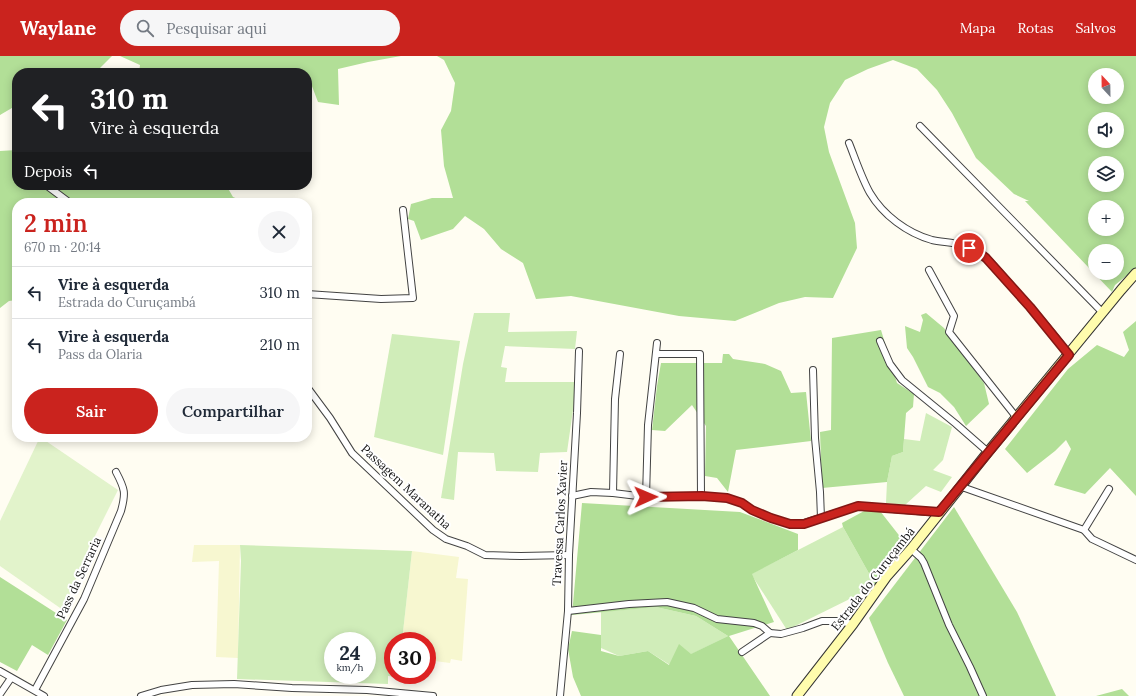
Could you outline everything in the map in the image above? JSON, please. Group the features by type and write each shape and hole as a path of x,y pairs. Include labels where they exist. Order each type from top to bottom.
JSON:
{"street":[{"path":"920,126 1102,313"},
{"path":"849,142 869,192 885,213 898,223 928,239 960,244 977,251 986,258 1030,307 1069,355"},
{"path":"53,190 63,198"},
{"path":"312,294 381,299 413,298 403,210"},
{"path":"928,270 954,316 950,332 1017,418"},
{"name":"Estrada do Curuçambá","path":"797,696 853,624 887,576 911,549 939,512 962,486 988,452 1136,273"},
{"path":"880,341 890,364 902,380 988,452"},
{"path":"646,497 648,425 657,343"},
{"name":"Travessa Carlos Xavier","path":"560,696 568,611 568,555 577,413 579,352"},
{"path":"613,493 615,399 620,354"},
{"path":"656,354 700,354 701,496"},
{"path":"813,370 815,438 821,518"},
{"name":"Passagem Maranatha","path":"312,395 330,418 352,453 433,530 446,539 467,546 485,555 568,555"},
{"name":"Pass da Serraria","path":"35,690 84,599 121,511 124,491 116,472"},
{"path":"962,486 1084,530 1092,539 1136,560"},
{"path":"1084,530 1110,489"},
{"path":"572,496 591,492 646,497 701,496 727,498 742,503 752,510 771,518 790,524 804,524 858,506 939,512"},
{"path":"911,549 924,564 949,625 983,696"},
{"path":"568,611 629,604 667,602 694,608 717,619 754,623 762,626 770,633 789,633 822,621 837,621 853,624"},
{"path":"742,652 770,633"},
{"path":"0,671 44,696"},
{"path":"0,694 11,678"},
{"path":"141,696 161,690 192,685 234,684 367,690 433,696"},
{"path":"301,688 301,696"}],"green space":[{"path":"0,56 112,56 100,68 12,68 12,108 0,115"},
{"path":"120,56 401,56 338,69 339,105 318,102 312,86 312,68 140,68 140,65"},
{"path":"437,56 1136,56 1136,268 1124,278 1124,244 1088,244 1088,267 1025,201 1029,201 1014,194 976,158 952,113 937,90 917,69 893,60 868,69 845,80 830,103 824,127 829,152 855,223 857,248 833,298 805,297 779,303 735,321 679,316 571,296 536,299 523,263 501,249 484,229 465,216 453,229 421,240 414,221 408,219 411,204 432,198 453,198 444,166 441,130 451,111 455,83 444,60"},
{"path":"12,150 12,190 229,190 235,198 12,198 12,301 9,301 0,308 0,151"},
{"path":"1101,280 1121,280 1115,285 1112,292"},
{"path":"474,313 510,313 508,332 577,331 575,349 505,346 501,367 507,368 505,382 577,382 567,452 540,453 538,472 496,471 494,453 458,452 454,500 441,498 463,364"},
{"path":"926,313 944,328 984,383 989,404 966,426 954,407 940,393 928,387 907,348 905,326 920,332 923,320 921,315"},
{"path":"1136,321 1136,496 1110,468 1085,494 1054,485 1071,449 1066,440 1055,451 1027,473 1005,449 1068,369 1097,345 1124,357 1129,350 1123,332"},
{"path":"881,330 897,383 914,394 913,407 906,413 903,452 892,456 887,482 822,488 820,432 831,430 832,338"},
{"path":"392,334 460,341 443,455 374,437"},
{"path":"723,354 729,354 733,359 765,364 781,371 791,393 806,392 811,441 736,450 728,492 717,478 705,476 706,426 692,405 665,431 652,430 661,363 722,363"},
{"path":"926,413 952,427 943,460 933,470 952,477 941,492 926,486 905,505 886,503 887,482 892,456 903,452 904,439 920,441"},
{"path":"38,442 47,442 118,490 88,550 63,610 0,566 0,521"},
{"path":"582,503 740,512 798,534 798,550 752,574 774,622 729,636 770,696 581,696 573,677 568,649 572,631 601,635 601,651 619,656 648,651 669,665 679,644 691,654 728,636 696,616 656,607 572,615"},
{"path":"954,507 1017,612 1056,696 904,696 869,618"},
{"path":"866,510 880,511 909,548 876,586 842,523"},
{"path":"843,527 876,586 787,630 751,574"},
{"path":"194,545 240,545 238,658 216,657 219,561 192,562"},
{"path":"240,545 412,551 403,632 384,632 384,684 376,684 376,632 324,632 324,682 237,679 241,561"},
{"path":"412,551 459,557 456,578 468,579 462,661 451,659 450,663 436,661 436,632 403,632"},
{"path":"0,577 67,620 48,655 32,645 17,671 0,662"},
{"path":"656,607 696,616 728,636 670,665 648,651 619,656 601,648 601,612"},
{"path":"1122,689 1129,696 1096,696"}],"route":[{"path":"646,497 702,496 727,498 742,503 752,510 771,518 790,524 804,524 858,506 939,512 1069,355 1030,307 986,258 977,251 969,248"}]}
